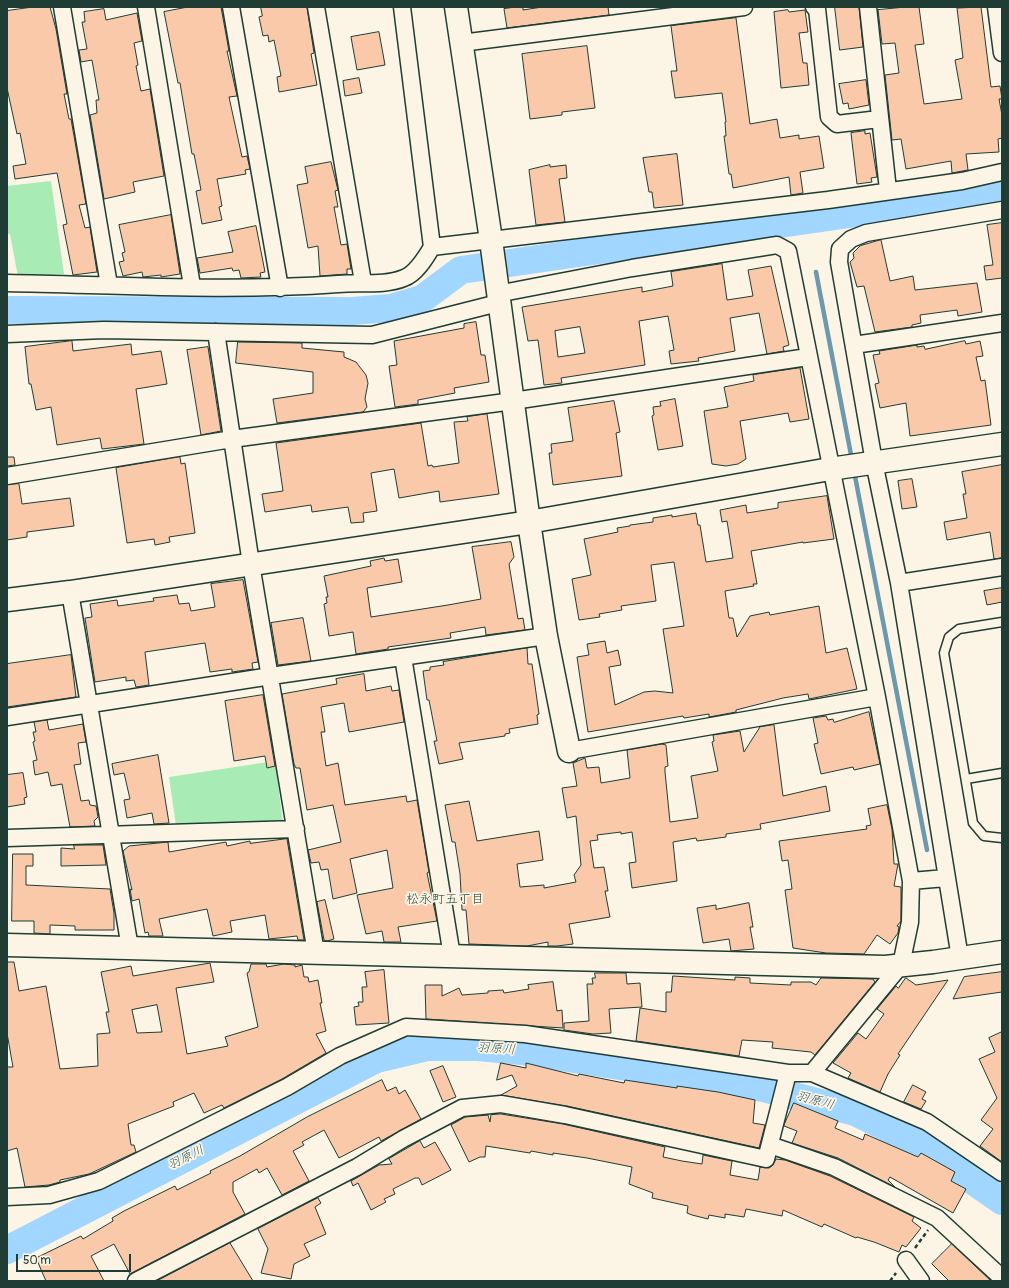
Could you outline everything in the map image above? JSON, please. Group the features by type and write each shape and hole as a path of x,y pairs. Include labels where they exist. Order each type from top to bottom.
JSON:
{"street":[{"path":"62,7 109,285"},
{"path":"146,7 192,286"},
{"path":"231,7 280,288"},
{"path":"316,7 363,282"},
{"path":"7,283 280,288 363,282 382,283 406,278 423,262 432,247 402,7"},
{"path":"456,7 492,246 497,295 546,636 569,751 877,697"},
{"path":"461,43 744,7"},
{"path":"814,7 817,9 828,117 837,124 879,119"},
{"path":"868,7 879,119 888,190"},
{"path":"996,7 1002,53"},
{"path":"432,247 492,246 828,200 888,190 962,181 1002,172"},
{"path":"960,958 899,583 869,463 854,345 839,262 840,249 851,239 866,233 1002,210"},
{"path":"7,334 104,330 372,335 400,329 497,295 632,268 777,246 788,251 808,357 835,468 910,881 910,922 901,965 812,1073"},
{"path":"854,345 1002,323"},
{"path":"216,332 251,564 271,676 316,953"},
{"path":"7,476 232,439 513,401 808,357"},
{"path":"7,600 70,592 529,522 835,468 1002,444"},
{"path":"899,583 1002,567"},
{"path":"70,592 130,948"},
{"path":"7,717 271,676 546,636"},
{"path":"403,657 452,956"},
{"path":"7,838 296,829"},
{"path":"910,881 946,878"},
{"path":"7,945 869,966 901,965 1002,952"},
{"path":"7,1197 49,1195 99,1181 286,1087 340,1056 406,1027 525,1034 788,1073 812,1073 927,1122 1002,1173"},
{"path":"136,1281 357,1167 403,1139 462,1108 501,1104 565,1115 766,1159 778,1106 788,1073"},
{"path":"770,1145 834,1167 937,1218 1002,1278"},
{"path":"906,1260 921,1281"}],"lane":[{"path":"1002,622 959,629 949,637 944,653 973,823 984,836 1002,838"},
{"path":"966,779 1002,773"}],"green space":[{"path":"51,181 64,274 18,277 10,234 7,234 7,186"},
{"path":"275,761 283,823 176,826 169,777"}],"building":[{"path":"33,7 50,7 56,29 67,94 64,94 69,119 71,119 86,204 79,205 85,228 90,227 97,272 73,275 63,225 67,224 57,173 15,179 13,166 26,164 20,133 17,134 7,88 7,11"},
{"path":"188,7 221,7 229,51 227,51 237,96 229,97 242,157 247,156 250,169 245,170 246,174 217,179 222,206 219,207 222,220 202,224 196,191 201,190 194,154 192,154 180,83 178,83 164,12"},
{"path":"261,7 307,7 314,53 311,54 317,85 279,92 277,77 281,76 274,40 269,42 268,35 263,36 259,17 262,16"},
{"path":"523,7 523,10 542,7 608,7 609,15 507,28 504,9"},
{"path":"835,7 859,7 863,47 840,50"},
{"path":"919,7 924,44 915,45 924,104 962,99 955,60 963,58 957,8 981,7 991,87 1000,86 1002,99 999,99 1002,115 1002,138 998,139 999,152 966,154 968,170 952,173 951,161 906,169 901,139 892,140 885,75 899,73 895,43 882,44 878,10"},
{"path":"104,9 106,20 137,13 142,41 134,43 138,65 136,66 141,91 150,89 164,176 133,182 135,192 104,199 90,115 97,113 96,100 99,100 92,60 81,62 79,50 87,49 82,22 85,22 84,12"},
{"path":"788,10 789,12 805,10 808,32 799,33 803,63 807,63 809,85 781,88 774,12"},
{"path":"736,18 750,124 777,119 780,138 799,135 799,139 819,136 824,168 800,172 803,193 791,195 789,177 733,188 731,174 729,174 724,136 726,136 726,122 722,93 675,98 671,71 677,71 671,26"},
{"path":"379,32 385,65 357,70 351,37"},
{"path":"587,46 595,108 562,112 562,115 530,119 522,54"},
{"path":"359,78 362,93 345,96 343,81"},
{"path":"866,80 869,105 849,109 848,103 843,104 839,84"},
{"path":"865,131 865,134 870,133 877,177 871,178 872,182 857,184 851,133"},
{"path":"677,154 683,205 654,208 652,192 649,192 643,158"},
{"path":"331,162 338,190 335,191 338,207 334,207 341,245 347,244 351,269 347,269 347,274 320,276 318,246 308,248 297,185 308,183 305,167"},
{"path":"550,165 550,167 566,165 567,178 559,179 565,222 536,225 529,170"},
{"path":"171,215 180,274 161,277 161,275 143,277 142,272 123,276 119,262 124,261 122,253 125,252 119,225"},
{"path":"1002,223 1002,278 986,280 984,266 993,265 987,225"},
{"path":"256,226 265,272 260,273 261,277 241,278 239,270 233,271 232,268 200,273 197,258 233,252 228,232"},
{"path":"881,240 890,281 913,276 915,290 977,283 982,312 958,316 957,310 920,315 921,323 912,325 912,327 875,332 864,286 857,287 850,262 854,258 853,253 860,246"},
{"path":"722,264 727,300 753,296 748,270 771,266 789,345 783,347 784,351 767,354 759,313 730,318 735,351 698,358 699,361 671,364 669,351 674,350 668,316 639,321 645,365 561,378 562,383 544,385 538,340 528,341 522,307 642,287 642,292 673,286 671,272","holes":["580,327 585,353 558,357 555,331"]},
{"path":"476,322 481,355 485,355 489,382 454,388 455,393 418,400 418,404 395,407 389,366 397,365 394,341 464,328 464,324"},
{"path":"72,341 73,351 131,344 132,355 161,351 167,384 136,389 144,444 102,449 100,438 57,445 51,407 36,410 31,384 29,384 25,347"},
{"path":"965,341 966,344 980,341 983,356 976,357 981,381 985,380 991,425 910,436 906,403 880,408 875,384 879,383 873,355 880,354 879,351 917,345 917,347 924,346 925,349"},
{"path":"238,342 302,343 302,348 344,352 344,357 356,362 366,375 368,383 365,399 367,407 363,412 277,423 273,399 313,393 313,372 236,363"},
{"path":"208,347 221,431 201,435 187,350"},
{"path":"800,368 809,419 790,422 788,413 740,421 746,459 738,464 726,466 712,464 704,411 728,407 724,387 754,381 753,375"},
{"path":"675,399 683,446 658,450 652,416 654,415 653,407 661,406 660,402"},
{"path":"614,401 620,432 616,433 622,476 553,485 549,453 552,453 551,444 573,441 568,408"},
{"path":"487,414 499,494 440,502 439,491 399,498 394,469 371,473 377,511 363,513 364,522 351,523 348,507 312,512 311,505 265,512 262,494 283,491 276,443 421,423 428,466 432,465 433,467 459,463 454,422 468,421 467,417"},
{"path":"7,457 14,457 15,465 7,466"},
{"path":"180,457 181,464 185,463 195,533 169,537 170,542 155,545 154,539 127,543 116,468"},
{"path":"1002,465 1002,558 994,559 990,532 947,540 944,522 967,518 963,494 966,494 962,472"},
{"path":"912,479 917,507 902,509 898,481"},
{"path":"19,484 22,504 70,498 74,526 27,532 27,537 7,540 7,485"},
{"path":"827,496 834,539 803,542 751,551 757,584 753,584 754,586 725,591 729,618 733,618 737,637 750,616 769,612 770,615 819,606 826,653 847,648 857,689 809,699 808,694 783,698 736,710 736,712 709,717 709,714 684,718 683,716 588,732 577,657 589,655 587,644 605,641 607,653 618,650 621,665 609,667 615,705 644,692 655,691 673,693 663,629 684,626 674,562 651,565 656,601 621,606 622,610 599,614 600,617 579,620 572,579 591,575 584,539 618,532 617,528 653,522 653,518 672,515 672,517 696,513 698,525 700,525 706,562 733,558 727,521 722,522 720,510 746,505 747,513 778,508 778,503"},
{"path":"511,542 514,557 509,564 518,619 523,618 525,630 486,635 485,627 450,633 451,638 388,647 388,649 356,654 353,632 329,636 324,604 327,603 326,597 328,597 324,576 371,566 370,561 384,558 385,561 398,559 402,582 367,588 371,617 481,599 472,547"},
{"path":"243,580 258,662 252,663 253,669 232,672 232,669 210,672 205,643 145,652 149,685 136,687 134,680 126,681 126,677 95,682 85,618 92,617 90,604 117,600 118,606 154,601 153,598 177,595 179,604 189,603 191,611 215,607 211,584"},
{"path":"1002,588 1002,602 987,605 984,591"},
{"path":"303,618 311,661 278,665 271,623"},
{"path":"527,648 528,664 532,664 539,714 537,715 538,724 509,729 510,733 505,734 505,736 459,743 463,759 439,764 434,741 437,741 429,700 427,700 423,671 430,670 430,667 444,665 443,662"},
{"path":"71,655 76,697 7,707 7,664"},
{"path":"364,674 366,691 391,686 392,691 399,690 404,722 349,732 344,703 321,707 325,732 321,732 326,766 338,763 345,805 406,796 407,802 417,800 429,872 427,873 437,921 398,927 401,942 384,942 382,931 366,934 357,895 393,888 387,850 350,859 357,893 333,899 328,869 321,870 319,862 311,863 308,850 341,842 333,805 307,810 300,768 296,768 294,764 282,694 337,684 336,679"},
{"path":"263,695 275,766 267,768 265,756 234,761 225,701"},
{"path":"869,712 880,764 854,770 853,767 821,774 814,744 818,743 813,718 826,716 828,720 833,719 834,722"},
{"path":"47,720 49,730 83,724 86,742 78,743 81,764 74,765 81,801 89,800 90,805 96,806 98,817 94,821 95,826 70,827 62,784 51,786 48,772 35,775 33,761 37,760 33,742 35,741 33,732 36,732 34,722"},
{"path":"774,725 783,796 826,786 830,811 760,824 761,829 726,834 726,837 697,841 696,838 673,842 677,881 632,888 629,863 636,862 632,832 597,835 598,840 590,841 594,868 604,867 608,891 605,891 610,917 569,924 573,944 548,946 548,942 527,946 469,944 466,910 462,910 460,874 455,842 452,842 445,805 469,801 477,841 539,831 543,860 517,864 520,887 544,885 544,888 576,882 574,875 581,865 576,816 567,818 562,788 577,786 573,763 585,758 587,768 599,767 601,783 630,778 627,750 662,744 666,745 668,766 665,767 665,772 670,822 698,818 691,776 718,771 712,742 714,741 713,735 740,731 744,752 760,727"},
{"path":"158,755 169,823 154,824 152,813 127,818 124,800 130,799 124,773 114,775 112,764"},
{"path":"23,773 27,797 24,798 25,804 7,807 7,775"},
{"path":"887,805 892,829 894,864 898,864 894,886 901,887 901,921 897,926 899,927 898,933 890,944 877,935 864,954 826,953 793,948 785,890 792,889 788,860 782,861 779,841 867,829 866,826 871,825 868,809"},
{"path":"287,839 304,940 298,940 297,936 269,939 265,915 230,921 232,932 213,936 207,909 159,919 163,936 149,936 148,932 145,933 139,899 132,901 130,889 132,890 123,851 129,846 168,842 169,852 226,842 227,846 250,841 250,843"},
{"path":"74,845 103,845 106,865 61,866 61,848 74,849"},
{"path":"13,854 33,854 33,866 26,866 26,885 110,889 114,913 114,930 75,930 75,926 50,925 50,934 34,933 34,921 12,921"},
{"path":"325,900 334,939 327,941 324,940 317,902"},
{"path":"749,903 753,927 750,927 754,949 731,951 729,939 703,943 697,908 716,905 716,909"},
{"path":"7,962 14,962 19,991 46,986 60,1069 98,1066 97,1034 110,1033 106,1012 109,1012 101,972 131,966 133,976 210,963 214,982 176,988 187,1054 228,1046 225,1037 258,1027 247,973 249,972 251,964 266,964 267,967 284,964 295,965 295,967 302,965 304,977 308,977 309,982 318,980 322,1003 320,1003 326,1031 316,1034 326,1053 282,1079 224,1108 222,1105 204,1113 194,1093 173,1102 174,1106 128,1124 131,1145 134,1145 136,1152 89,1174 60,1180 60,1182 49,1185 25,1187 17,1148 7,1151 7,1067 13,1067 7,1033","holes":["157,1005 162,1032 137,1033 132,1010"]},
{"path":"384,970 389,1023 356,1025 354,1007 359,1006 358,1002 363,1002 362,987 367,987 365,972"},
{"path":"1002,972 1002,992 953,999 964,977"},
{"path":"595,973 626,973 627,984 640,983 642,1007 609,1009 611,1033 593,1034 564,1030 564,1023 589,1021 587,984 593,984 592,978 595,978"},
{"path":"673,976 735,980 735,977 750,978 750,983 791,985 791,982 811,982 816,985 821,978 873,979 875,982 815,1055 811,1052 772,1048 773,1042 742,1040 739,1056 636,1041 640,1008 666,1012 666,992 671,992"},
{"path":"906,978 916,985 948,980 898,1054 900,1055 888,1074 880,1092 848,1078 851,1073 833,1063 858,1033 866,1039 884,1014 877,1009 896,986 898,988"},
{"path":"553,982 557,1011 562,1010 563,1028 426,1019 425,985 442,985 442,996 459,988 462,995 503,990 504,993 529,989 528,985"},
{"path":"1002,1032 1002,1162 980,1146 993,1129 981,1120 997,1098 979,1059 995,1052 989,1038"},
{"path":"501,1063 526,1068 526,1063 578,1076 579,1074 624,1083 625,1080 677,1088 677,1086 718,1092 755,1100 753,1123 765,1125 759,1148 567,1106 501,1095 517,1086 512,1075 497,1080"},
{"path":"443,1066 456,1097 443,1102 430,1071"},
{"path":"382,1080 387,1091 396,1087 399,1094 405,1090 421,1119 381,1141 379,1137 339,1158 324,1130 302,1142 304,1145 293,1151 309,1181 282,1195 267,1168 259,1173 257,1169 233,1182 233,1192 245,1214 130,1274 114,1244 91,1256 104,1281 46,1281 36,1258 81,1236 83,1239 113,1221 112,1218 124,1211 175,1186 177,1190 211,1173 210,1171 240,1156 307,1117"},
{"path":"913,1085 926,1092 922,1099 926,1101 921,1109 904,1102"},
{"path":"794,1103 838,1121 835,1128 863,1140 865,1134 918,1157 921,1153 955,1172 951,1181 966,1189 953,1213 890,1177 888,1180 895,1187 838,1158 792,1143 797,1131 784,1126"},
{"path":"501,1114 563,1124 665,1147 663,1157 682,1161 702,1164 703,1155 732,1161 730,1175 758,1180 760,1167 769,1168 773,1165 776,1159 785,1160 830,1176 914,1217 912,1221 921,1228 906,1247 902,1245 899,1252 874,1242 856,1238 824,1224 822,1227 783,1210 782,1216 746,1209 744,1217 725,1214 725,1218 709,1215 708,1219 692,1215 687,1213 688,1206 652,1198 653,1193 629,1184 632,1167 553,1153 553,1155 531,1151 530,1153 486,1146 485,1157 480,1157 469,1162 451,1125 465,1117 488,1115 490,1122 491,1115"},
{"path":"420,1141 424,1148 435,1142 451,1170 422,1185 419,1178 415,1178 393,1189 395,1194 384,1199 386,1202 371,1210 358,1183 353,1186 351,1181 379,1165 392,1164 389,1159"},
{"path":"318,1198 321,1203 315,1207 326,1234 304,1244 310,1256 294,1264 291,1279 261,1273 268,1249 258,1229"},
{"path":"230,1243 253,1281 157,1281"},
{"path":"952,1244 991,1281 949,1281 932,1264"}],"waterway":[{"path":"7,310 352,311 391,308 422,299 461,270 1002,192"},
{"path":"816,272 852,460"},
{"path":"854,471 927,850"},
{"name":"羽原川","path":"7,1250 376,1059 427,1047 478,1047 522,1051 763,1088 855,1112 920,1144 1002,1201"}],"district":[{"name":"松永町五丁目","path":"445,900"}]}
